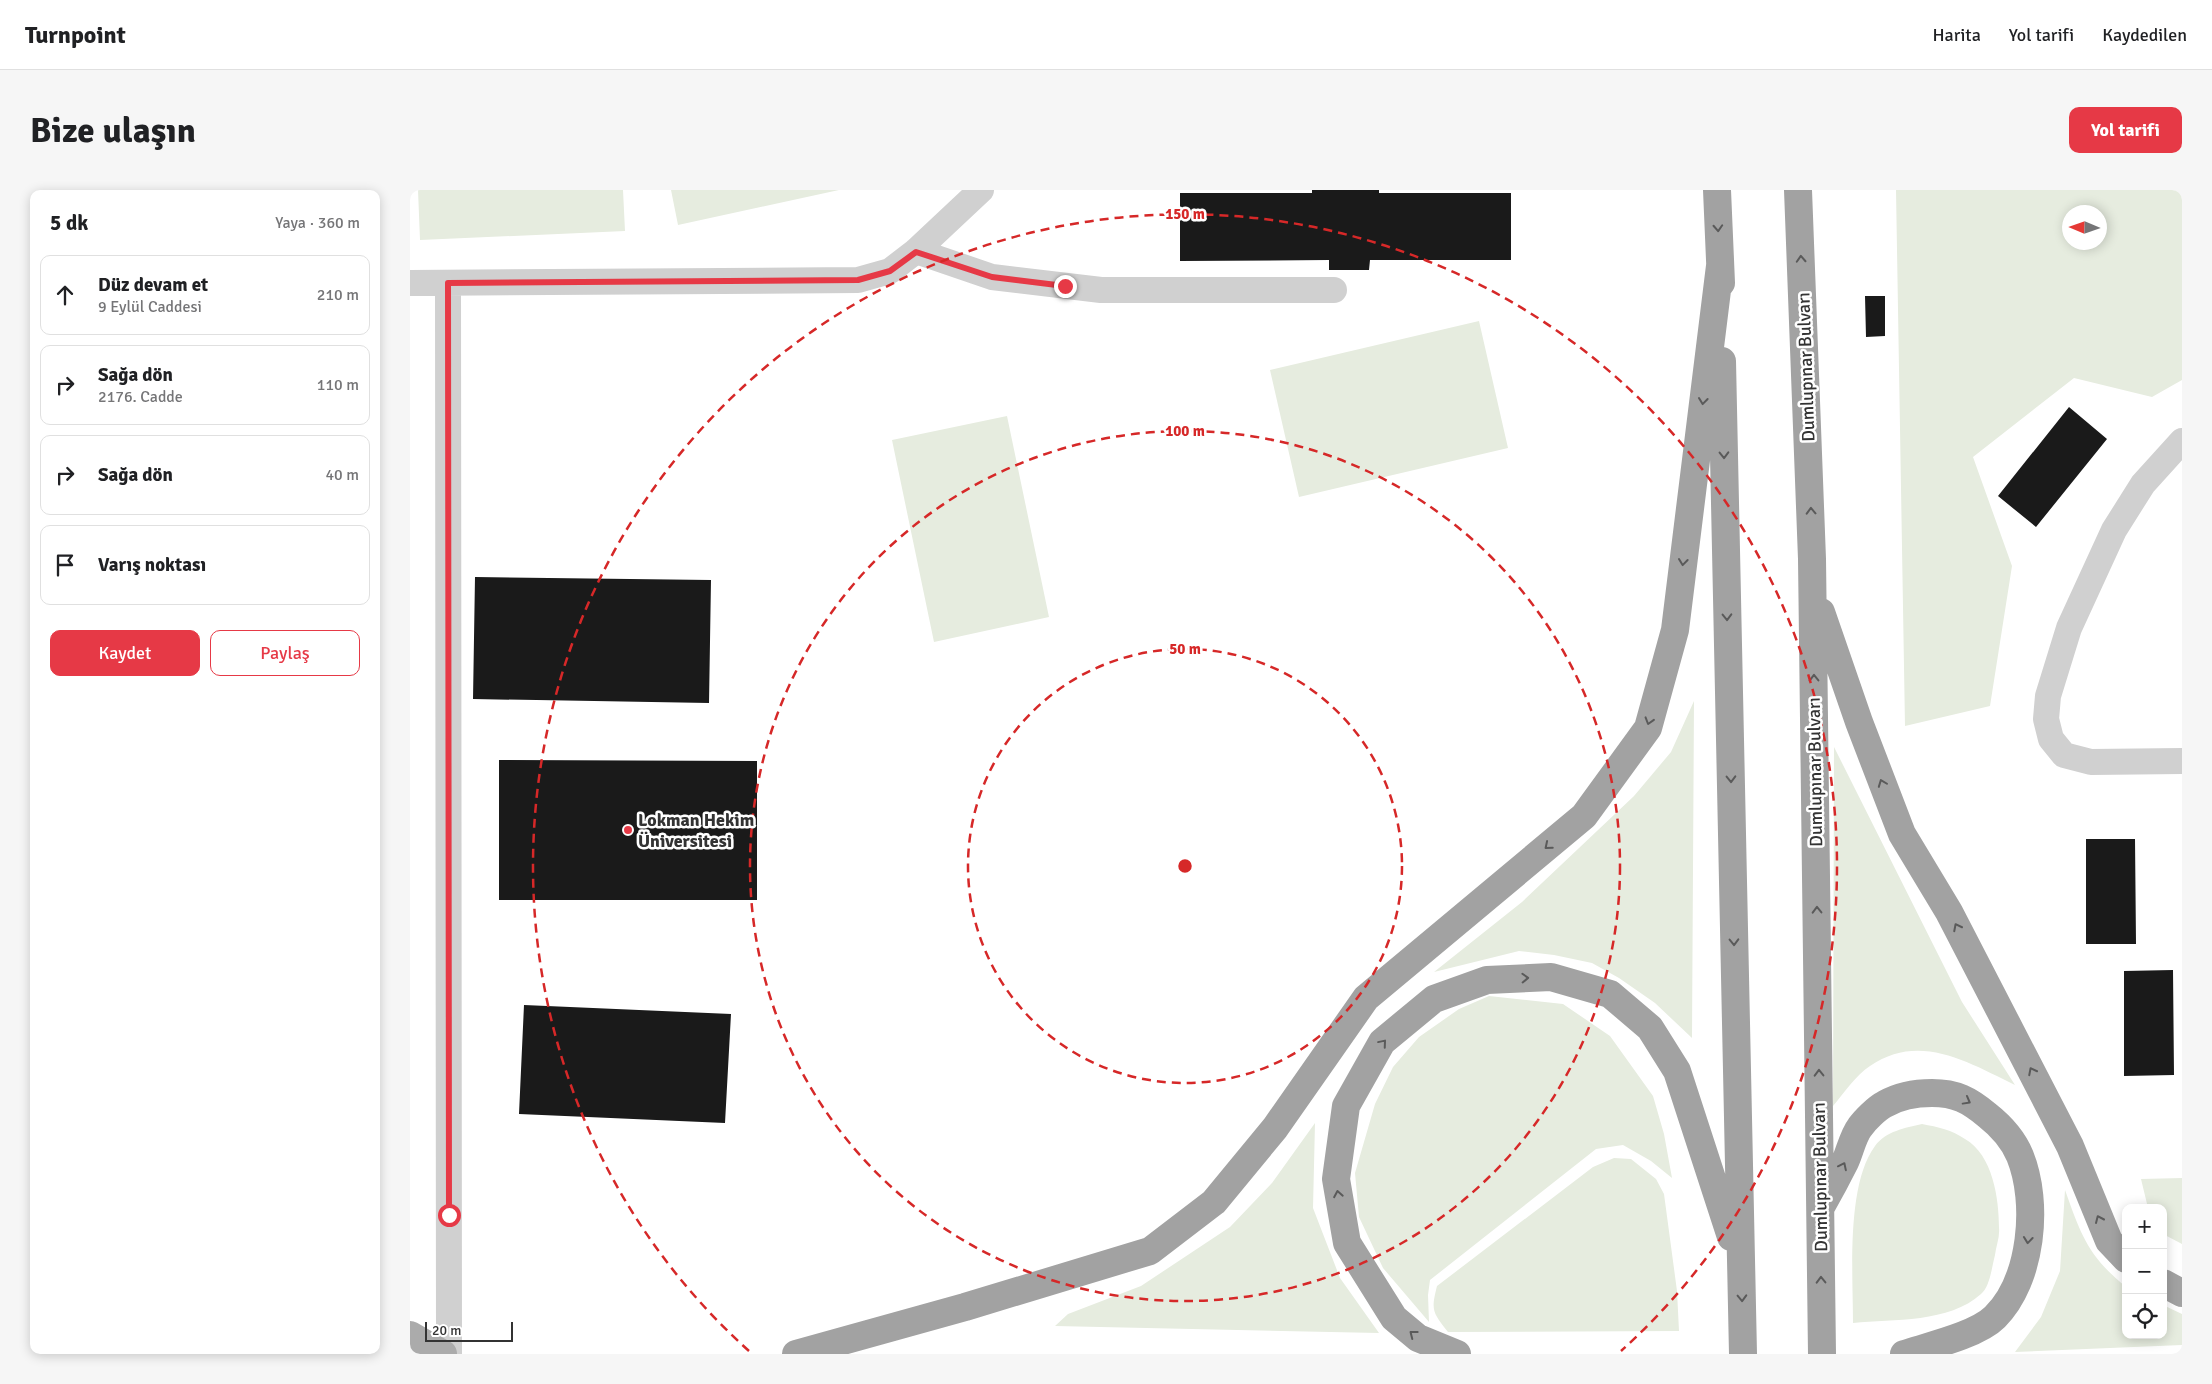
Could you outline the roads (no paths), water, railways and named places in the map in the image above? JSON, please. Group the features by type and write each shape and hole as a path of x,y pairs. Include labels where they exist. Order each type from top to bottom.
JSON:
{"highway":[{"path":"1717,190 1743,1343"},
{"name":"Dumlupınar Bulvarı","path":"1798,190 1807,377 1813,588 1822,1341"},
{"path":"796,1354 965,1307 1150,1251 1214,1202 1275,1128 1366,998 1584,816 1648,728 1675,630 1720,266"},
{"path":"1813,588 1859,722 1902,834 1949,912 2070,1146 2109,1241 2122,1255"},
{"path":"1457,1354 1418,1338 1394,1318 1347,1243 1336,1178 1346,1106 1382,1042 1434,999 1486,980 1551,977 1610,994 1650,1028 1677,1071 1740,1265"},
{"path":"1820,1209 1860,1127 1885,1104 1917,1093 1950,1093 1966,1099 1979,1108 2001,1127 2011,1139 2020,1156 2026,1182 2029,1209 2029,1239 2017,1285 2008,1302 1994,1318 1946,1341 1904,1354"},
{"path":"2167,1285 2182,1293"}],"main road":[{"path":"410,1336 443,1354"}],"street":[{"path":"410,283 858,280 890,271 916,252 981,190"},
{"path":"916,252 992,277 1101,290 1334,290"},
{"path":"448,283 449,1354"},
{"path":"2182,441 2143,484 2114,530 2069,628 2048,696 2046,719 2051,739 2064,755 2091,762 2182,761"}],"place":[{"name":"Lokman Hekim Üniversitesi","path":"628,830"}]}
